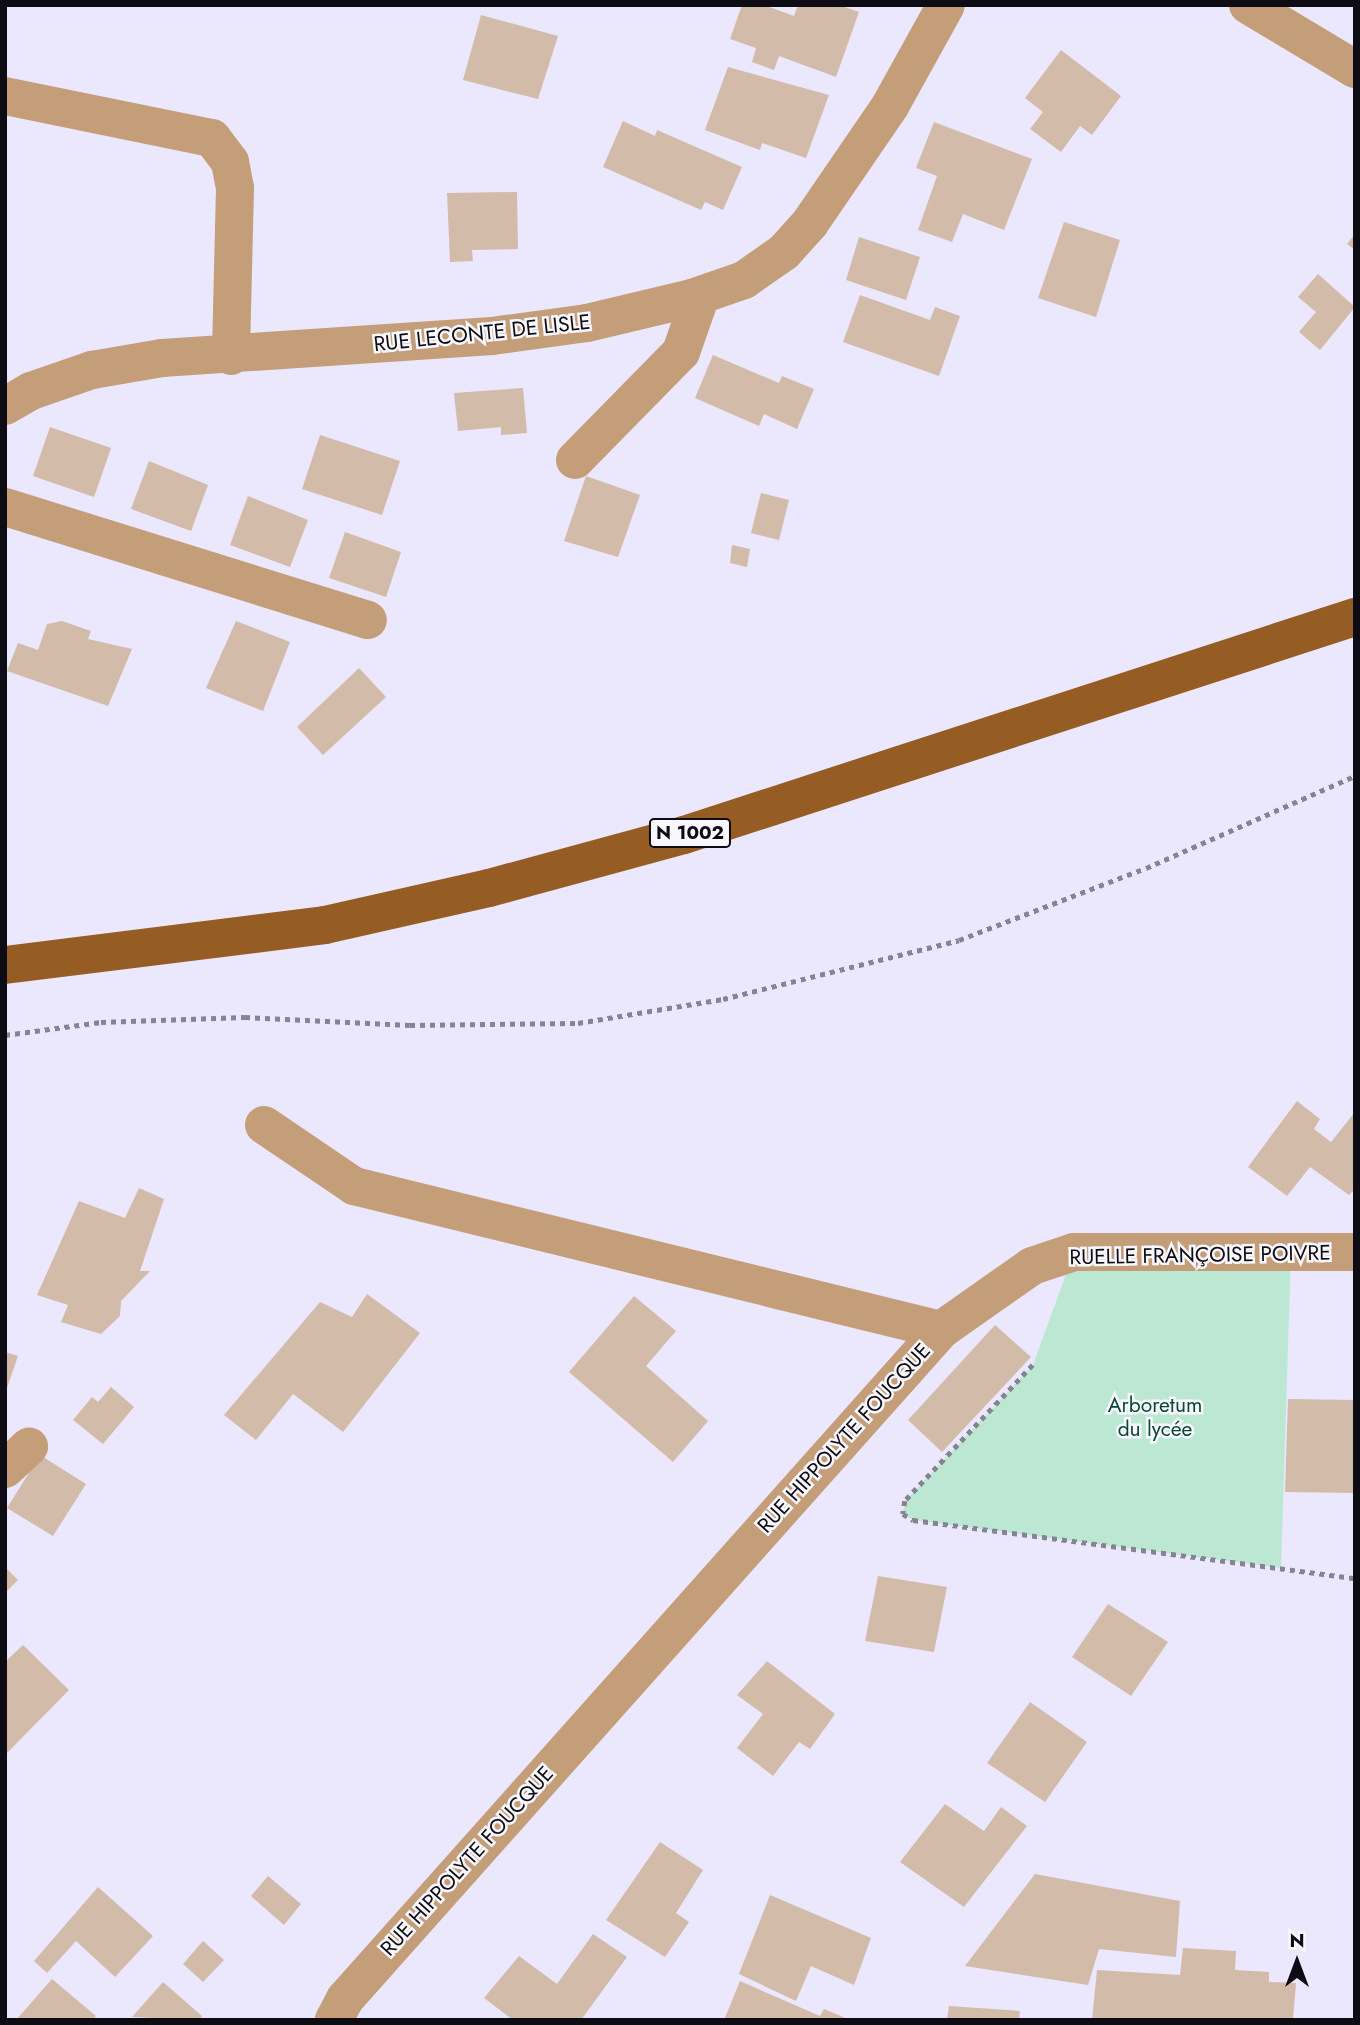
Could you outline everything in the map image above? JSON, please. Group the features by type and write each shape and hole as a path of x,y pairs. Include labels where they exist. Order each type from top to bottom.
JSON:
{"main road":[{"name":"N 1002","path":"5,965 325,925 489,888 684,835 1355,617"}],"street":[{"name":"RUE LECONTE DE LISLE","path":"5,405 31,391 92,370 162,358 231,356 492,336 587,323 701,295 754,273 784,252 810,223 890,106 946,5"},
{"path":"1248,5 1355,69"},
{"path":"5,96 212,138 230,162 235,188 231,356"},
{"path":"575,460 681,352 701,295"},
{"path":"5,507 368,620"},
{"name":"RUE HIPPOLYTE FOUCQUE","path":"264,1125 354,1186 941,1330 345,1999 334,2020"},
{"name":"RUELLE FRANÇOISE POIVRE","path":"941,1330 1032,1266 1074,1252 1355,1252"}],"path":[{"path":"5,1035 101,1022 244,1017 410,1025 578,1023 723,999 959,940 1146,868 1355,776"},
{"path":"1033,1364 905,1501 903,1514 913,1520 1355,1578"}],"green space":[{"name":"Arboretum du lycée","path":"1074,1252 1291,1252 1281,1568 913,1520 903,1514 905,1501 1033,1365"}],"building":[{"path":"742,5 764,5 794,16 798,5 839,5 859,12 836,77 779,56 774,70 752,62 756,48 730,39"},
{"path":"481,15 558,36 538,99 463,80"},
{"path":"1061,50 1121,96 1092,135 1080,126 1061,152 1030,129 1043,112 1025,98"},
{"path":"728,67 829,95 806,158 762,143 760,150 705,130"},
{"path":"623,121 655,136 657,130 742,167 723,210 705,202 701,210 603,167"},
{"path":"934,122 1032,159 1004,230 963,214 952,242 918,230 937,176 916,168"},
{"path":"517,192 518,249 472,250 473,261 450,262 447,193"},
{"path":"1064,222 1120,240 1096,317 1038,298"},
{"path":"1355,234 1355,250 1347,244"},
{"path":"859,237 920,257 906,300 846,280"},
{"path":"1318,274 1355,307 1320,350 1299,332 1316,312 1298,297"},
{"path":"860,295 930,320 935,307 960,316 939,376 843,342"},
{"path":"713,355 779,383 782,376 814,389 797,429 764,414 759,426 695,398"},
{"path":"523,388 527,433 501,435 501,427 458,431 454,393"},
{"path":"50,427 111,448 94,497 33,476"},
{"path":"320,435 400,461 382,515 302,489"},
{"path":"149,461 208,485 191,531 131,509"},
{"path":"586,476 640,495 618,557 564,541"},
{"path":"761,493 789,500 779,540 751,533"},
{"path":"248,496 308,520 290,567 230,545"},
{"path":"345,532 401,552 386,597 329,578"},
{"path":"732,545 750,549 747,567 730,563"},
{"path":"62,621 91,631 88,639 132,649 108,706 7,671 18,643 38,650 47,624"},
{"path":"236,621 290,642 263,711 206,688"},
{"path":"359,668 386,697 323,755 297,727"},
{"path":"1297,1101 1320,1119 1314,1129 1331,1142 1355,1112 1355,1189 1349,1195 1310,1167 1287,1196 1248,1167"},
{"path":"139,1188 164,1199 140,1271 150,1271 121,1301 120,1316 101,1334 61,1322 68,1305 37,1295 79,1201 125,1218"},
{"path":"367,1294 420,1333 343,1432 293,1394 256,1440 224,1415 320,1302 352,1317"},
{"path":"634,1296 676,1331 646,1366 708,1421 673,1462 569,1372"},
{"path":"995,1325 1031,1357 942,1452 908,1420"},
{"path":"5,1352 18,1356 6,1391 5,1391"},
{"path":"111,1387 134,1407 103,1444 73,1420 92,1397 98,1402"},
{"path":"1288,1399 1355,1400 1355,1493 1285,1492"},
{"path":"40,1455 86,1484 53,1536 7,1508"},
{"path":"5,1567 18,1580 5,1593"},
{"path":"878,1576 947,1587 934,1652 865,1641"},
{"path":"1108,1604 1168,1642 1131,1696 1072,1657"},
{"path":"23,1645 69,1690 5,1755 5,1662"},
{"path":"767,1661 835,1714 810,1749 799,1742 773,1776 737,1748 763,1714 737,1695"},
{"path":"1030,1702 1087,1742 1045,1802 987,1763"},
{"path":"945,1804 984,1831 1001,1807 1027,1826 964,1907 900,1862"},
{"path":"660,1842 703,1870 676,1913 689,1922 665,1957 606,1920"},
{"path":"1035,1874 1180,1901 1176,1957 1099,1949 1088,1985 965,1966"},
{"path":"268,1876 301,1904 284,1925 251,1896"},
{"path":"98,1887 153,1936 115,1977 76,1941 47,1973 34,1961"},
{"path":"770,1895 871,1938 854,1985 811,1966 796,2001 739,1974"},
{"path":"593,1934 627,1957 581,2020 513,2020 484,1998 519,1956 557,1984"},
{"path":"203,1941 224,1960 203,1982 183,1964"},
{"path":"1183,1948 1236,1951 1235,1970 1269,1972 1269,1982 1296,1983 1293,2020 1092,2020 1097,1970 1180,1975"},
{"path":"52,1979 96,2016 93,2020 16,2020"},
{"path":"740,1981 820,2016 824,2009 850,2020 724,2020"},
{"path":"163,1982 202,2016 199,2020 132,2017"},
{"path":"949,2006 1020,2011 1019,2020 947,2020"}]}
